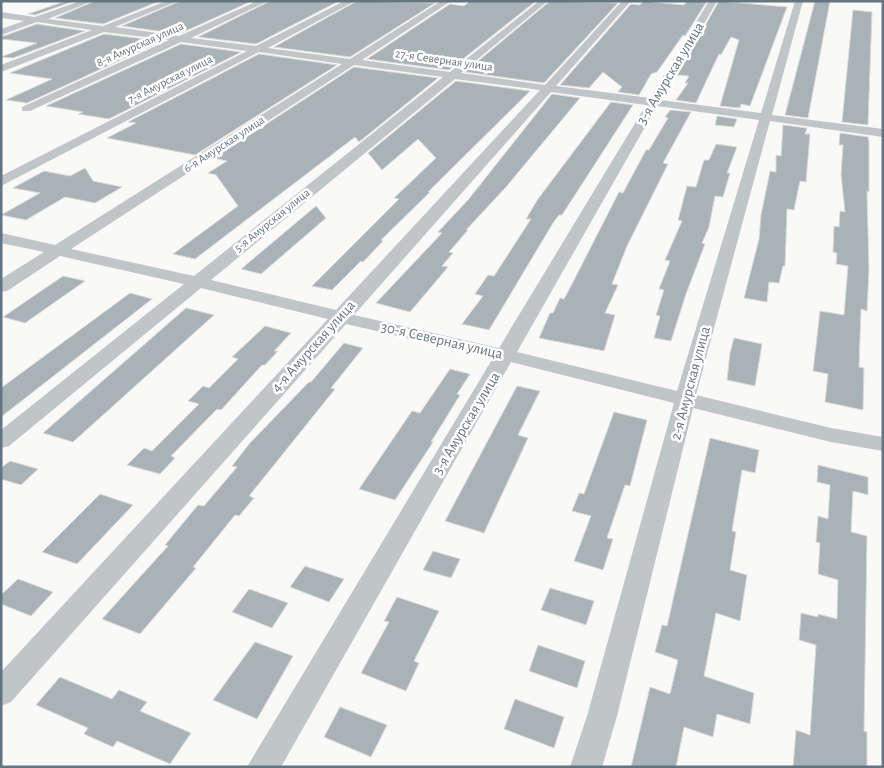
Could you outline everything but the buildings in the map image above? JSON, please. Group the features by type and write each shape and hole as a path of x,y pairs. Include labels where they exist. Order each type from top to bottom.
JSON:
{"street":[{"path":"1,32 89,1"},
{"path":"1,69 174,1"},
{"name":"8-я Амурская улица","path":"26,109 264,1"},
{"name":"7-я Амурская улица","path":"1,182 351,1"},
{"name":"6-я Амурская улица","path":"1,286 447,1"},
{"name":"5-я Амурская улица","path":"1,441 544,1"},
{"name":"4-я Амурская улица","path":"1,693 628,1"},
{"name":"3-я Амурская улица","path":"263,767 713,1"},
{"name":"2-я Амурская улица","path":"586,767 602,716 685,399 764,117 799,1"},
{"name":"27-я Северная улица","path":"1,15 883,133"},
{"name":"30-я Северная улица","path":"1,238 198,280 291,302 340,317 506,355 831,435 883,444"}]}
